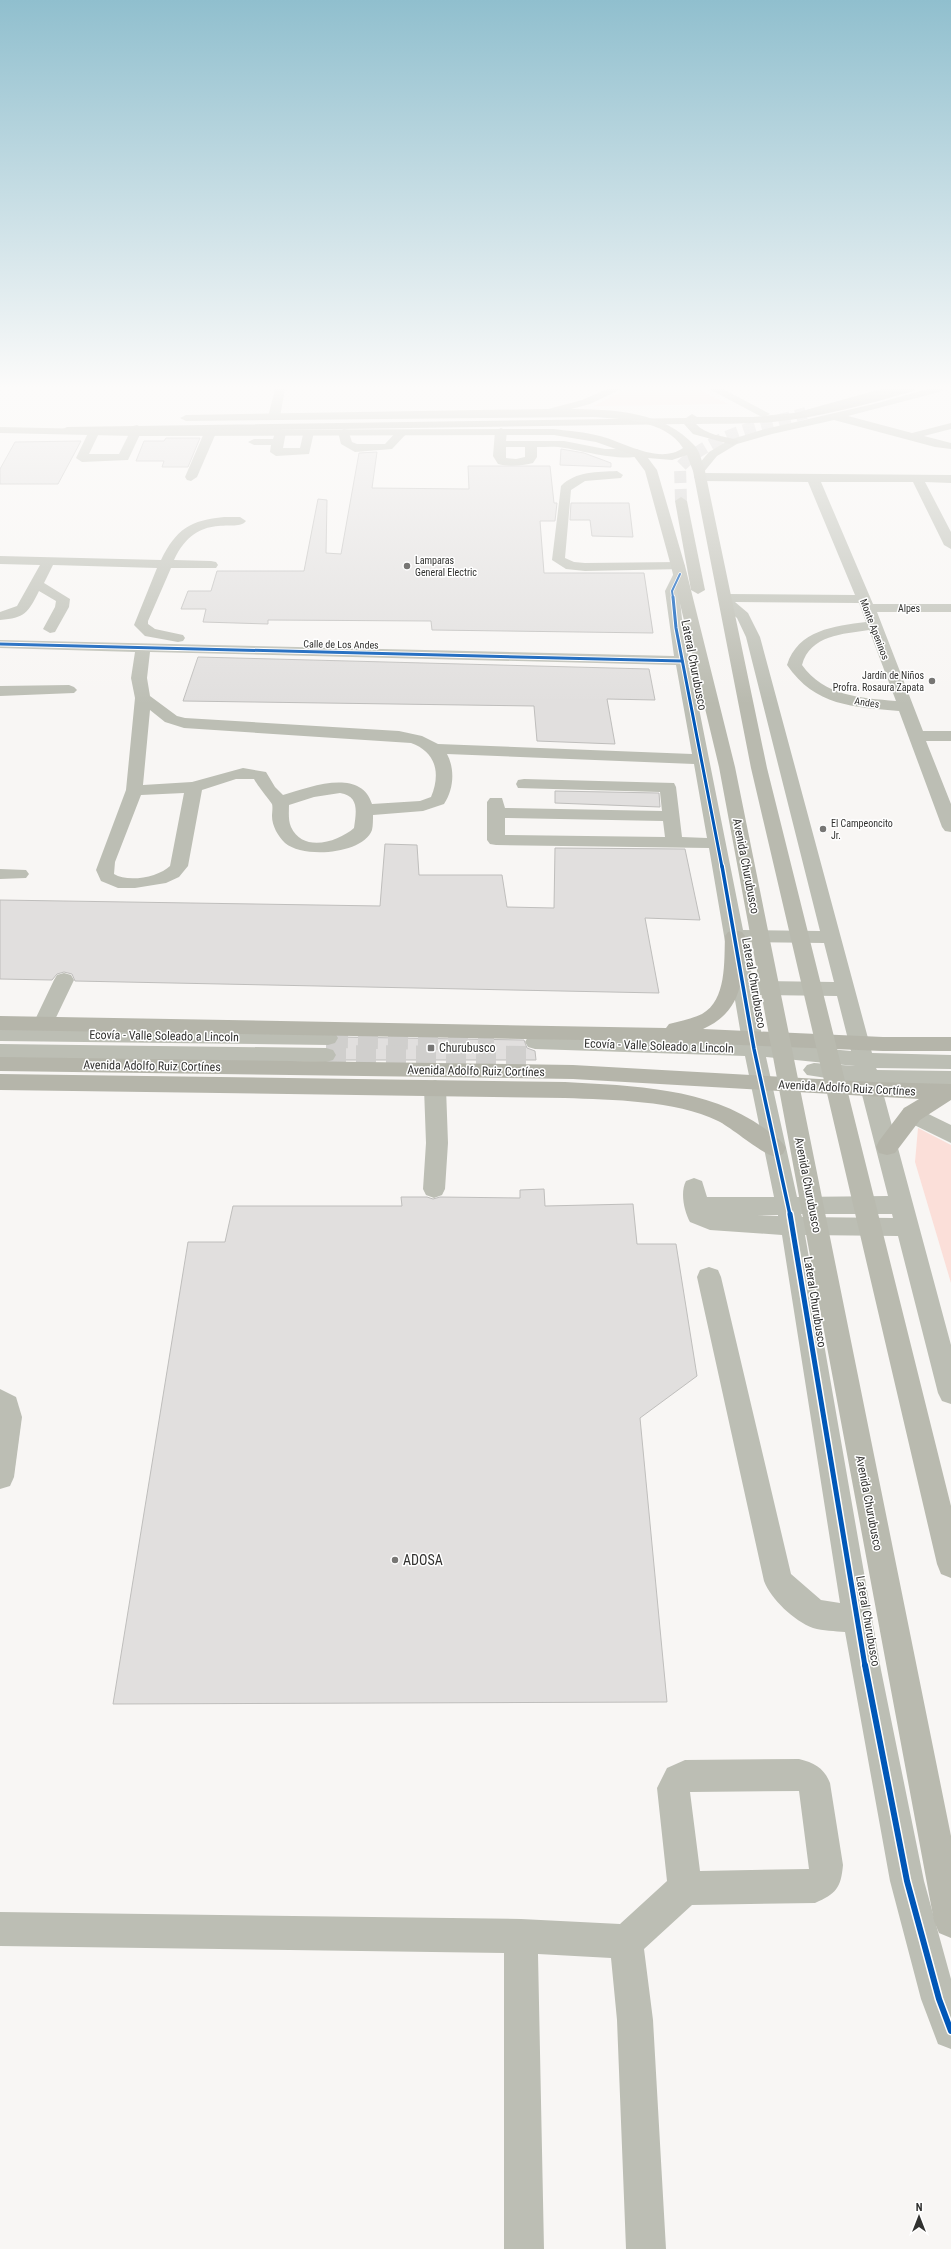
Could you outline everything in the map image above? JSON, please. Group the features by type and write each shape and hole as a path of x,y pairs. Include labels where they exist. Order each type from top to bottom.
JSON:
{"highway":[{"name":"Avenida Churubusco","path":"657,494 679,570 727,767 951,1921"},
{"path":"704,494 759,768 951,1564"},
{"path":"680,501 706,629 705,643 699,650"}],"main road":[{"path":"644,1034 692,1027 710,1019 726,1004 731,982 735,936"},
{"name":"Avenida Adolfo Ruiz Cortínes","path":"0,1024 644,1034 757,1059"},
{"name":"Avenida Adolfo Ruiz Cortínes","path":"867,1067 951,1044"},
{"name":"Avenida Adolfo Ruiz Cortínes","path":"0,1064 573,1072 757,1059 867,1067 949,1088"},
{"path":"0,1082 565,1090 622,1094 671,1101 716,1111 748,1128 775,1148"},
{"path":"887,1147 912,1114 949,1088"}],"street":[{"path":"564,494 558,556 559,560 571,566 679,570"},
{"name":"Monte Apeninos","path":"820,494 866,603 951,826"},
{"path":"925,494 951,545"},
{"path":"228,650 200,642 160,636 150,633 141,625 175,543 189,530 213,522 240,521"},
{"path":"0,616 10,615 23,610 48,562"},
{"path":"2,564 48,562 211,565"},
{"name":"Lateral Churubusco","path":"679,570 672,591 674,620 735,936 757,1059 790,1216 857,1619 907,1881 939,1999 951,2032"},
{"path":"36,584 63,599 62,607 50,629"},
{"path":"726,600 747,622 777,665 831,937 867,1067 951,1393"},
{"name":"Alpes","path":"726,600 866,603 951,608"},
{"path":"777,665 797,652 811,640 825,634 874,625"},
{"name":"Calle de Los Andes","path":"0,644 682,661"},
{"path":"143,648 139,678 143,698 134,790 106,862 104,872 107,878 115,881 136,883 155,881 166,878 173,873 179,866 194,787"},
{"name":"Andes","path":"777,665 800,675 808,683 837,697 868,703 905,707"},
{"path":"0,691 69,690"},
{"path":"143,698 171,719 184,723 399,736 427,743 441,756 444,782 438,800 423,806 366,810"},
{"path":"916,736 951,736"},
{"path":"434,749 524,751 701,759"},
{"path":"134,790 194,787 234,774 251,773 260,776 268,790 280,802 284,830 302,845 313,848 332,848 357,836 363,830 366,810 362,798 357,792 342,787 313,791 280,802"},
{"path":"524,784 668,787 674,844"},
{"path":"671,816 496,807 496,840 717,844"},
{"path":"0,874 20,874"},
{"path":"735,936 831,937"},
{"path":"42,1024 64,980"},
{"path":"744,988 845,989"},
{"name":"Ecovía - Valle Soleado a Lincoln","path":"0,1034 327,1047 0,1052"},
{"path":"535,1049 757,1059 867,1067 951,1062"},
{"path":"434,1188 436,1143 435,1088"},
{"path":"912,1114 951,1136"},
{"path":"695,1197 698,1216 710,1221 790,1216 902,1205"},
{"path":"790,1216 909,1227"},
{"path":"710,1277 778,1581 792,1596 815,1614 857,1619"},
{"path":"0,1400 7,1406 9,1417 0,1477"},
{"path":"0,1929 521,1936 626,1942 685,1888 816,1886 825,1878 826,1865 814,1783 807,1777 799,1775 685,1776 678,1779 673,1788 685,1888"},
{"path":"521,1936 524,2249"},
{"path":"626,1942 635,2020 646,2249"}],"shaded area":[{"path":"918,1128 951,1145 951,1283 915,1162"}],"building":[{"name":"Lamparas General Electric","path":"352,494 553,494 554,503 557,503 555,521 540,521 544,573 644,573 653,633 432,630 431,621 268,620 268,624 203,622 206,609 181,609 188,591 211,591 217,571 304,571 318,499 327,500 326,553 341,554"},
{"path":"571,503 629,503 633,537 592,536 590,520 570,520"},
{"path":"198,657 649,669 655,700 607,699 615,744 537,741 534,706 183,701"},
{"path":"555,791 659,793 660,807 555,803"},
{"path":"385,844 417,845 419,875 502,875 507,907 554,908 555,848 685,849 700,920 645,918 659,993 75,981 72,974 64,972 57,974 52,980 0,979 0,900 380,906"},
{"name":"Churubusco","path":"339,1037 524,1040 527,1048 535,1051 536,1060 335,1060 337,1054 334,1049 327,1046 335,1044"},
{"name":"ADOSA","path":"544,1189 545,1206 633,1204 637,1244 676,1244 697,1376 640,1418 667,1702 113,1704 188,1242 225,1242 233,1206 402,1206 401,1197 427,1197 433,1199 440,1197 520,1198 520,1190"}],"tunnel":[{"path":"681,494 681,501"},
{"path":"328,1038 494,1041"},
{"path":"326,1055 535,1056"}],"cycle path":[{"path":"680,574 672,591 676,628 735,936 754,1049 792,1226 866,1670 907,1881 939,1999 951,2031"},
{"path":"0,644 682,661"}],"place":[{"name":"Lamparas General Electric","path":"407,566"},
{"name":"Jardín de Niños Profra. Rosaura Zapata","path":"932,681"},
{"name":"El Campeoncito Jr.","path":"823,829"},
{"name":"Churubusco","path":"431,1048"},
{"name":"ADOSA","path":"395,1560"}]}
